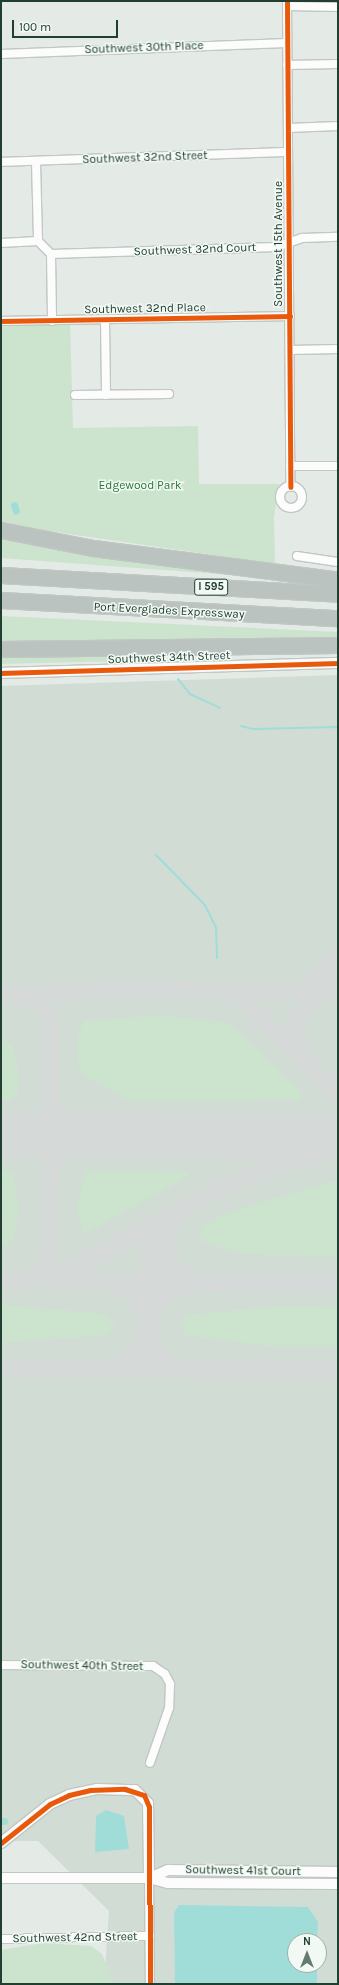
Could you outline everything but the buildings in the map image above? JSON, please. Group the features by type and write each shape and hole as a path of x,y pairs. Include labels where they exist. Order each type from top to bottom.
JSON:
{"highway":[{"path":"1,530 93,548 338,580"},
{"name":"I 595","path":"1,575 338,594"},
{"name":"Port Everglades Expressway","path":"1,600 44,604 338,618"},
{"path":"1,608 44,604"},
{"path":"1,649 338,645"}],"street":[{"path":"287,3 338,7"},
{"name":"Southwest 15th Avenue","path":"287,3 290,487"},
{"name":"Southwest 30th Place","path":"1,54 287,43"},
{"path":"287,65 338,64"},
{"path":"288,128 338,126"},
{"name":"Southwest 32nd Street","path":"1,162 36,162 288,152"},
{"path":"36,162 38,240 51,254 52,321"},
{"name":"Southwest 32nd Court","path":"51,254 276,247 289,241 338,237"},
{"path":"1,243 38,240"},
{"name":"Southwest 32nd Place","path":"1,322 290,316"},
{"path":"105,320 106,395"},
{"path":"290,350 338,349"},
{"path":"75,395 169,394"},
{"path":"290,466 338,466"},
{"path":"297,556 338,562"},
{"name":"Southwest 34th Street","path":"1,673 338,663"},
{"name":"Southwest 40th Street","path":"1,1665 153,1666 165,1674 170,1684 169,1708 150,1762"},
{"path":"1,1843 50,1804 69,1795 90,1790 125,1789 144,1795 149,1807 150,1984"},
{"name":"Southwest 41st Court","path":"149,1878 168,1870 338,1872"},
{"name":"Southwest 41st Court","path":"1,1878 149,1878 168,1883 338,1884"},
{"name":"Southwest 42nd Street","path":"1,1939 150,1936"}],"shaded area":[{"path":"338,675 338,1984 104,1984 109,1911 38,1841 1,1841 1,686"}],"green space":[{"name":"Edgewood Park","path":"70,320 73,428 198,426 199,484 279,484 274,518 275,564 1,524 1,321"},
{"path":"1,538 105,558 245,576 1,558"},
{"path":"1,616 338,632 338,640 1,643"},
{"path":"1,657 154,657 155,660 1,664"},
{"path":"158,1015 224,1022 233,1026 299,1090 302,1100 131,1101 85,1077 77,1062 77,1035 85,1021"},
{"path":"1,1038 13,1047 19,1075 18,1092 12,1100 1,1100"},
{"path":"1,1170 13,1175 19,1210 13,1240 1,1248"},
{"path":"86,1171 187,1172 189,1176 83,1235 77,1204"},
{"path":"338,1180 338,1257 241,1254 199,1240 205,1224 237,1209"},
{"path":"1,1305 105,1314 115,1325 108,1335 1,1343"},
{"path":"280,1306 338,1307 338,1347 276,1347 190,1336 184,1334 180,1325 185,1317 196,1314"},
{"path":"42,1943 91,1946 102,1954 114,1984 1,1984 1,1950"}],"water":[{"path":"106,1810 124,1816 129,1849 95,1852 96,1816"},
{"path":"179,1905 308,1907 318,1922 317,1933 287,1933 287,1973 317,1973 317,1984 175,1984 174,1913"}],"waterway":[{"path":"14,505 16,511"},
{"path":"178,679 190,694 220,708"},
{"path":"241,726 253,729 338,727"},
{"path":"156,855 205,905 216,928 217,958"}],"taxiway":[{"path":"297,990 312,984 338,959"},
{"path":"1,996 116,988 338,991"},
{"path":"227,991 242,1000 338,1096"},
{"path":"301,1058 295,1039 299,1015 309,1002 329,992"},
{"path":"12,1135 38,1127 50,1105 50,1018 43,1004 23,993"},
{"path":"50,1105 61,1127 84,1136"},
{"path":"7,1135 35,1141 44,1149 50,1164 49,1254 39,1273 27,1279"},
{"path":"50,1164 55,1151 64,1142 84,1136"},
{"path":"7,1281 66,1271 227,1184 280,1164 338,1148"},
{"path":"172,1217 164,1240 168,1259 181,1275 197,1282"},
{"path":"148,1294 150,1241 162,1221"},
{"path":"51,1281 338,1283"},
{"path":"114,1283 140,1299 148,1325 139,1352 115,1368"},
{"path":"182,1368 165,1361 155,1350 148,1325 157,1300 183,1284"},
{"path":"1,1368 338,1370"}],"runway":[{"path":"1,1135 338,1137"}],"cycle path":[{"path":"287,1 290,487"},
{"path":"1,321 290,316"},
{"path":"1,673 338,663"},
{"path":"1,1843 50,1804 69,1795 90,1790 125,1789 144,1795 149,1807 150,1984"}]}
